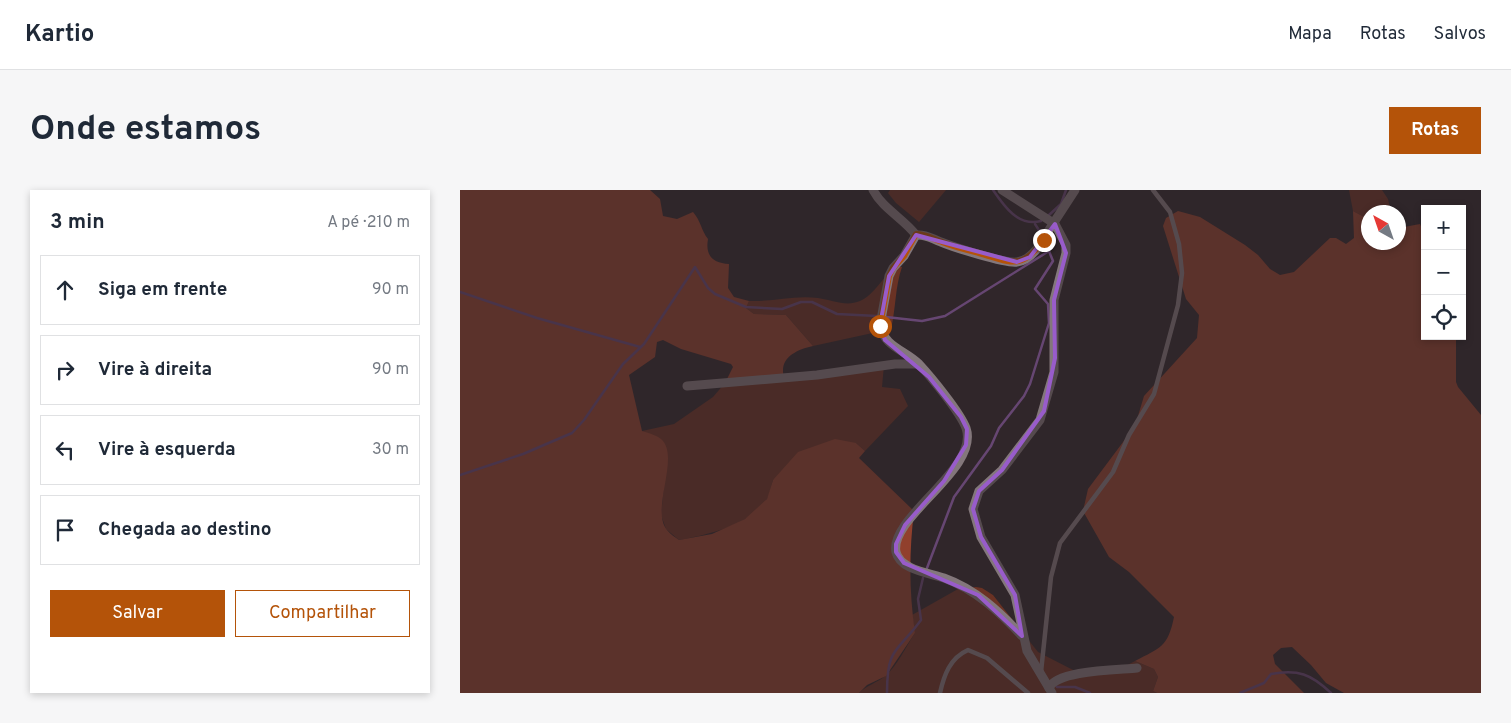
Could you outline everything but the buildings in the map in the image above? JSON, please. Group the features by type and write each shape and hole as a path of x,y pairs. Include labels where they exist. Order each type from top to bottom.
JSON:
{"street":[{"path":"873,190 881,202 904,220 916,234 932,237 941,242 1001,261 1016,262 1030,256 1055,224 1075,190"},
{"path":"1002,190 1055,224 1064,240 1066,253 1054,300 1055,358 1044,411 1040,420 1002,470 979,491 973,509 981,537 1015,595 1022,636 1027,651 1050,690"},
{"path":"916,234 904,256 893,268 889,276 880,326 885,340 918,364 961,417 967,436 962,454 944,481 905,525 896,544 896,552 904,564 963,585 978,595 1007,620 1022,636"},
{"path":"687,386 817,375 895,364 918,364"},
{"path":"1050,690 1051,683 1057,679 1137,668"}],"lane":[{"path":"1041,676 1047,608 1057,551 1071,526 1113,472 1129,435 1149,405 1154,394 1178,305 1182,273 1179,244 1170,212 1153,190"},
{"path":"940,693 944,676 950,666 961,653 968,650 987,658 1028,693"}],"highlighted area":[{"path":"1055,224 1066,253 1054,300 1055,358 1044,411 1002,470 979,491 973,509 981,537 1015,595 1022,636 978,595 904,563 896,552 896,544 905,525 944,481 966,445 967,429 961,417 929,377 885,340 880,325 889,276 916,235 1017,262 1030,257"}],"shaded area":[{"path":"460,190 650,190 660,199 663,216 677,219 693,212 696,215 708,239 707,245 711,257 719,262 729,264 728,288 734,297 749,301 746,308 754,314 786,315 813,346 799,350 789,357 783,367 785,380 725,383 733,367 731,364 681,349 663,340 657,342 655,357 629,375 642,431 661,439 666,447 668,458 663,497 663,521 667,530 679,540 712,534 745,519 767,499 773,480 798,452 835,439 856,443 865,451 859,458 914,511 910,572 915,633 886,676 867,685 859,693 460,693"},
{"path":"890,190 946,190 919,222 896,203 888,193"},
{"path":"1349,190 1382,190 1388,199 1389,205 1361,205 1361,215 1353,211"},
{"path":"1178,211 1200,217 1245,245 1258,255 1270,269 1280,275 1294,272 1330,238 1336,238 1346,244 1354,238 1353,211 1361,215 1361,250 1406,250 1406,227 1420,224 1421,340 1456,340 1456,382 1481,415 1481,693 1344,693 1326,683 1292,647 1281,648 1273,655 1275,664 1304,693 1157,693 1153,691 1158,677 1154,669 1135,661 1151,653 1166,641 1174,617 1129,572 1109,557 1083,511 1088,489 1135,426 1144,396 1197,338 1199,315 1186,299 1163,226 1166,218"},
{"path":"895,266 902,267 891,329 813,346 786,315 754,314 746,308 749,301 800,297 855,303 870,294"},
{"path":"884,365 882,387 900,389 908,406 865,451 856,443 773,480 768,497 760,508 740,522 728,527 679,540 666,529 661,515 667,457 642,431 674,424 713,397 725,383"},
{"path":"982,588 993,595 1038,652 1075,671 1116,671 1135,661 1154,669 1158,677 1153,691 1157,693 859,693 885,676 897,662 915,633 912,615 958,589"}],"waterway":[{"path":"993,190 1012,214 1025,221 1041,221"},
{"path":"1049,215 1061,204 1066,190"},
{"path":"1035,224 1042,235"},
{"path":"927,568 954,497 991,446 999,428 1024,396 1030,384 1049,323 1048,304 1035,289 1053,261 1046,244"},
{"path":"886,317 922,321 945,316 1049,251"},
{"path":"460,475 523,454 572,433 584,420 623,364 644,344 695,267 708,288 715,294 746,307 782,309 801,302 812,302 837,314 877,316"},
{"path":"460,292 537,318 640,347"},
{"path":"887,693 887,678 891,658 921,620 918,599 923,578"},
{"path":"1240,693 1264,683 1271,674 1289,672 1304,674 1317,681 1331,693"},
{"path":"1057,687 1075,687 1090,693"}],"route":[{"path":"880,326 886,283 893,268 904,256 916,234 923,234 941,242 1009,262 1025,260 1044,240"}]}
